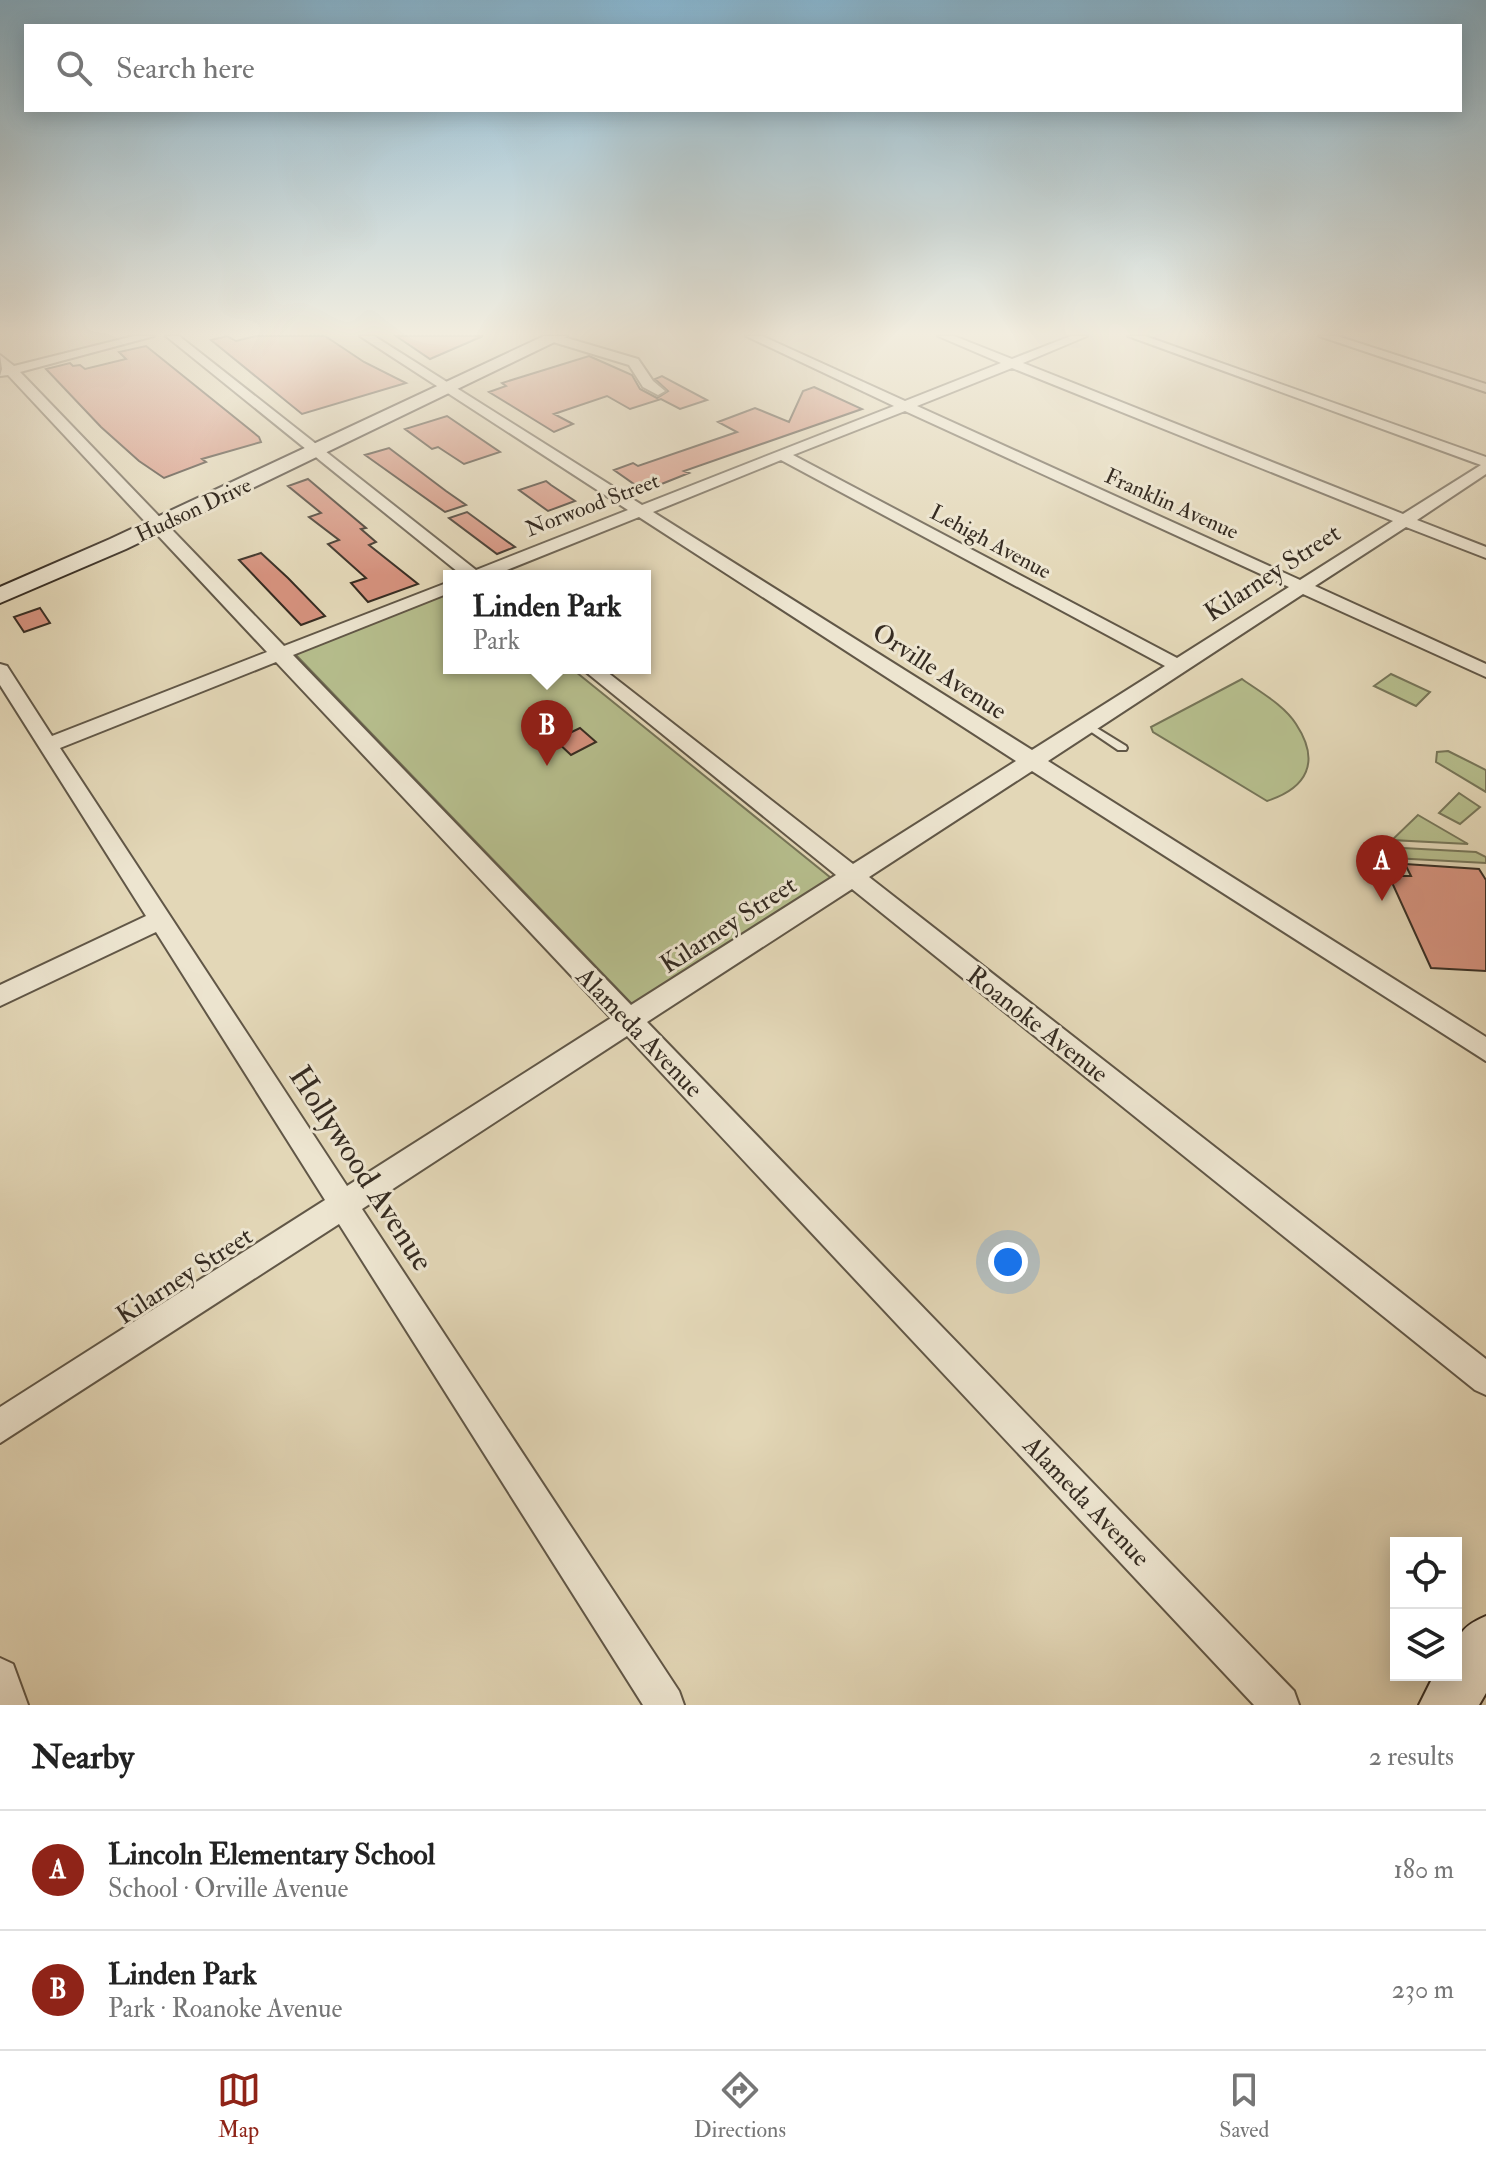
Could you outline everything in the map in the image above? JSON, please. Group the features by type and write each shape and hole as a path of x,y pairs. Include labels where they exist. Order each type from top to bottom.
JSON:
{"street":[{"name":"Alameda Avenue","path":"52,416 281,652 1280,1705"},
{"path":"273,416 467,570"},
{"name":"Hudson Drive","path":"0,596 391,416"},
{"name":"Orville Avenue","path":"490,416 1486,1050"},
{"name":"Norwood Street","path":"490,570 881,416"},
{"name":"Franklin Avenue","path":"926,416 1486,671"},
{"path":"1143,416 1486,553"},
{"path":"1356,416 1486,462"},
{"name":"Lehigh Avenue","path":"782,455 1179,666"},
{"name":"Kilarney Street","path":"0,1426 1486,468"},
{"path":"48,745 443,589"},
{"name":"Hollywood Avenue","path":"0,670 665,1705"},
{"name":"Roanoke Avenue","path":"598,674 1486,1379"},
{"path":"0,996 161,919"},
{"path":"1447,1705 1486,1643"},
{"path":"0,1677 9,1705"}],"lane":[{"path":"1087,725 1122,748"}],"green space":[{"path":"443,595 443,674 578,674 831,878 632,1004 295,654"},
{"path":"1391,674 1430,692 1416,706 1374,686"},
{"path":"1242,679 1291,717 1308,750 1306,772 1300,781 1281,796 1267,801 1153,732 1151,727"},
{"path":"1448,751 1486,770 1486,792 1436,762 1437,752"},
{"path":"1459,793 1480,807 1460,824 1439,813"},
{"path":"1418,815 1468,844 1392,840"},
{"path":"1393,850 1476,852 1486,857 1486,863 1393,858"}],"building":[{"path":"90,416 232,416 261,442 202,459 206,462 164,478 139,461"},
{"path":"447,416 500,452 464,464 438,447 432,449 405,429"},
{"path":"527,416 557,416 573,424 554,432"},
{"path":"735,416 773,416 789,422 792,416 843,416 684,471 689,473 644,491 614,470 633,463 638,466 737,432 718,422"},
{"path":"389,448 466,505 445,512 365,455"},
{"path":"308,479 366,528 361,529 376,542 369,545 418,584 368,602 351,583 366,578 328,544 339,540 309,517 321,513 288,486"},
{"path":"546,481 575,501 548,511 519,490"},
{"path":"467,512 515,547 497,554 449,518"},
{"path":"261,553 325,616 301,625 239,560"},
{"path":"40,608 50,623 24,632 14,617"},
{"path":"580,728 596,742 571,755 555,740"},
{"path":"1405,864 1479,869 1486,880 1486,971 1431,968 1389,876 1411,876"}],"place":[{"name":"Linden Park","path":"547,766"},
{"name":"Lincoln Elementary School","path":"1382,901"}]}
